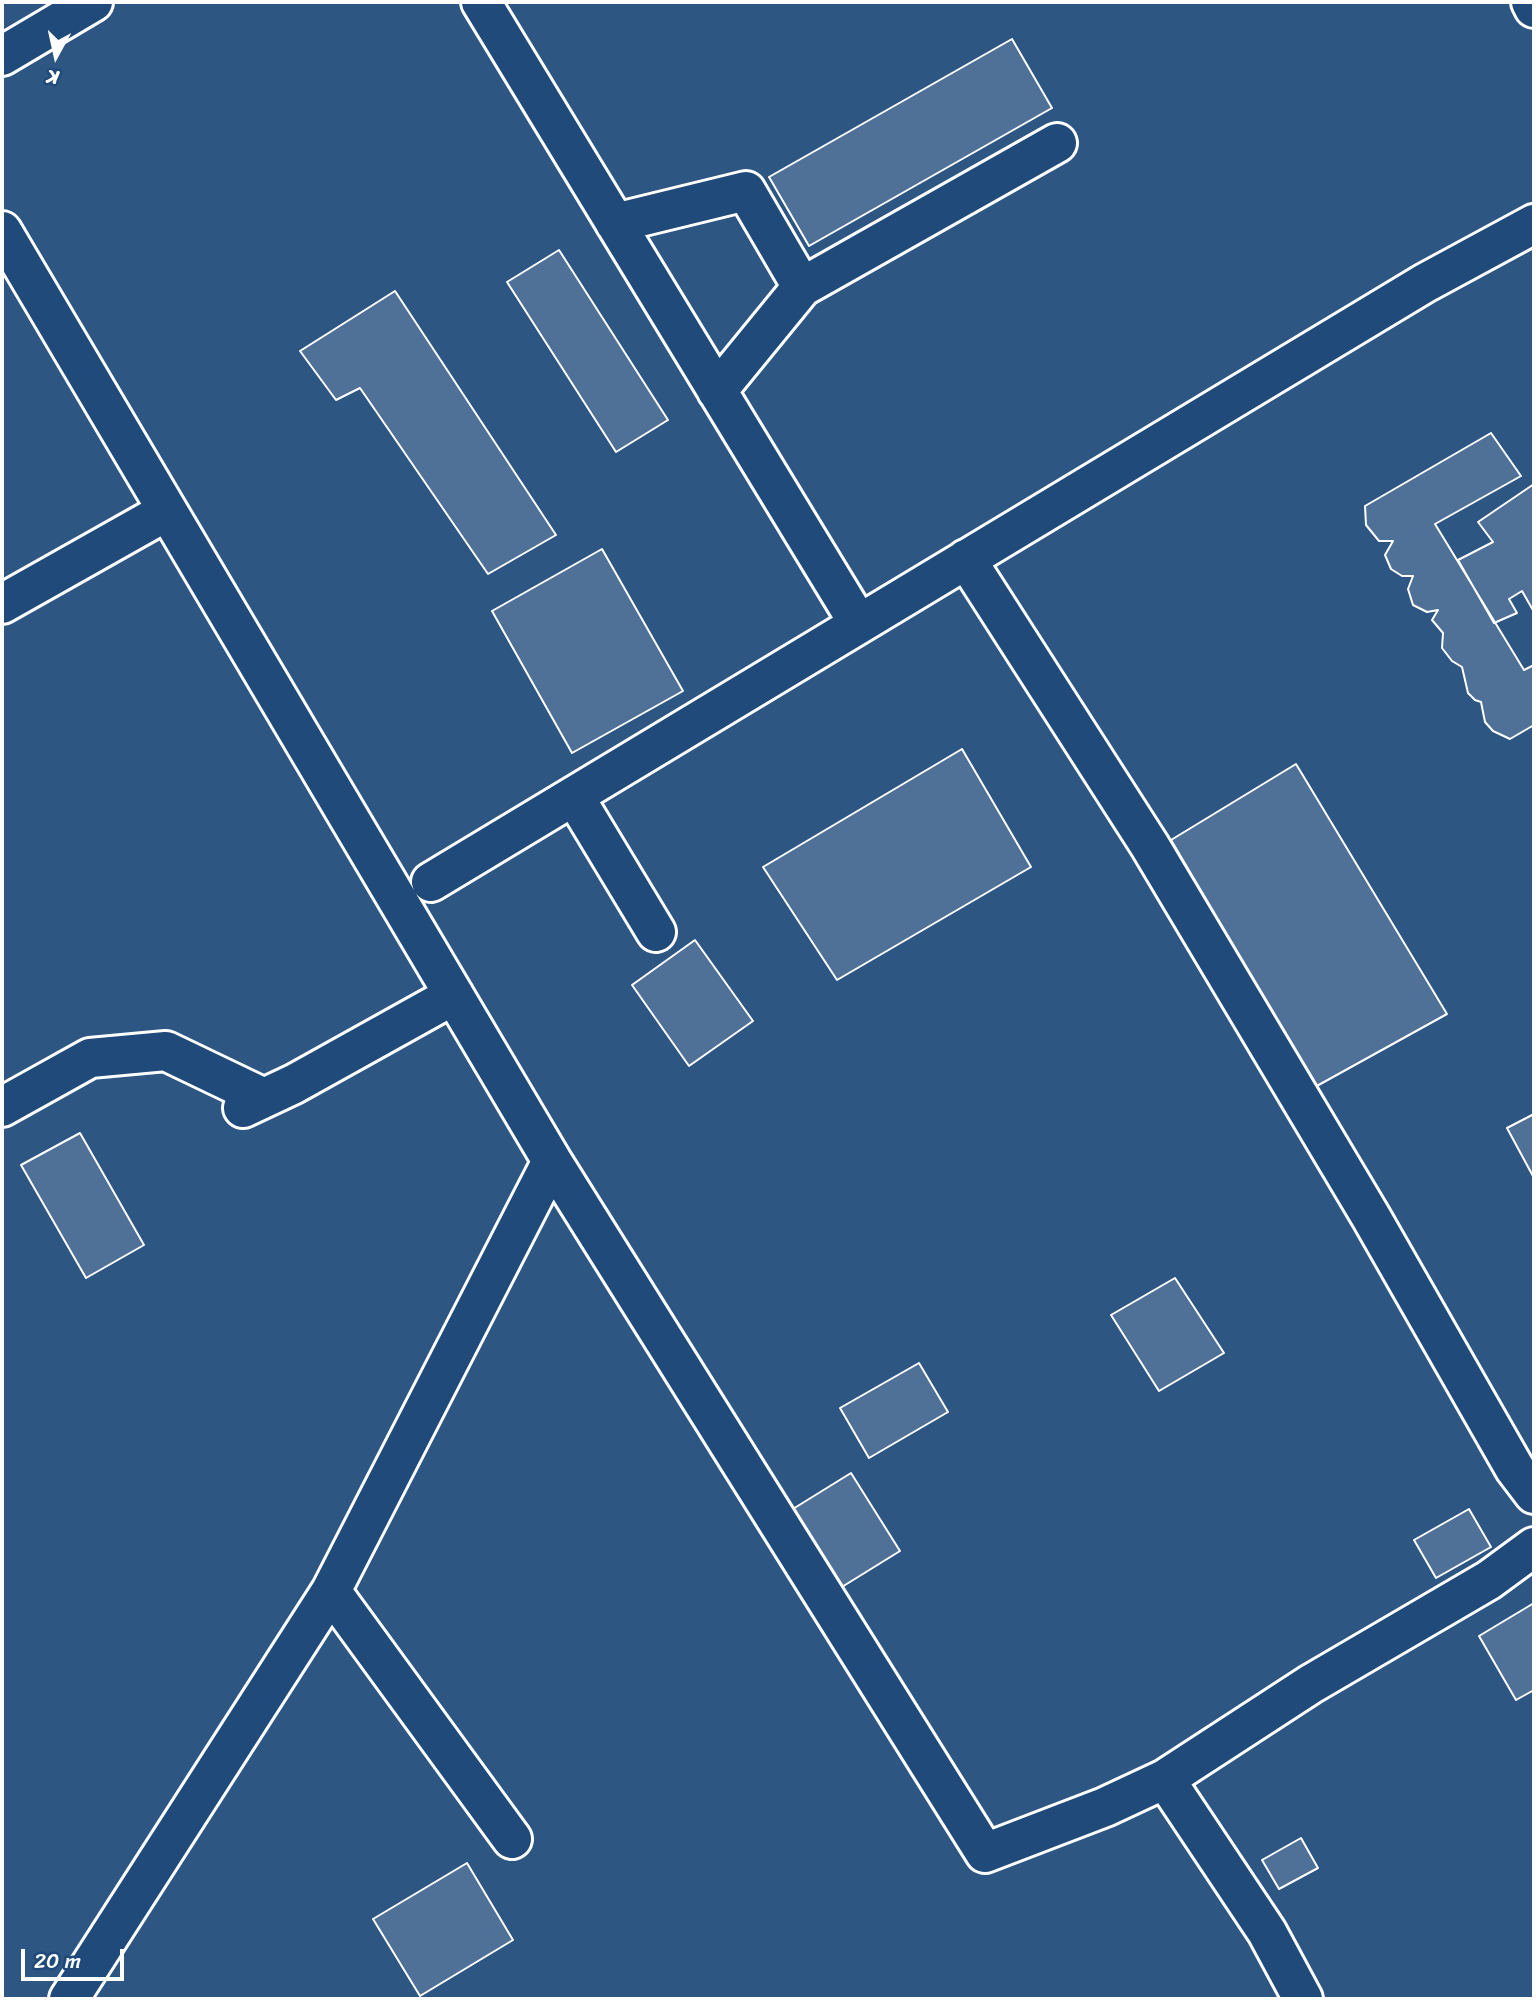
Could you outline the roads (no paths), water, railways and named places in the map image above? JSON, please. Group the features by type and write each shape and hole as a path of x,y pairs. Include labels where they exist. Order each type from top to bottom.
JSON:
{"lane":[{"path":"2,56 93,2"},
{"path":"481,2 859,624"},
{"path":"1531,2 1534,8"},
{"path":"717,391 802,287 1057,143"},
{"path":"615,223 746,191 802,287"},
{"path":"431,882 1425,283 1534,224"},
{"path":"2,231 552,1161 985,1853 1105,1807 1165,1779 1311,1684 1489,1580 1534,1547"},
{"path":"2,604 167,511"},
{"path":"966,559 1150,846 1371,1217 1515,1469 1534,1494"},
{"path":"574,796 656,932"},
{"path":"5,1103 90,1058 166,1051 254,1103 294,1084 454,995"},
{"path":"69,1999 331,1591 552,1161"},
{"path":"331,1591 512,1839"},
{"path":"1165,1779 1267,1931 1303,1999"}]}
